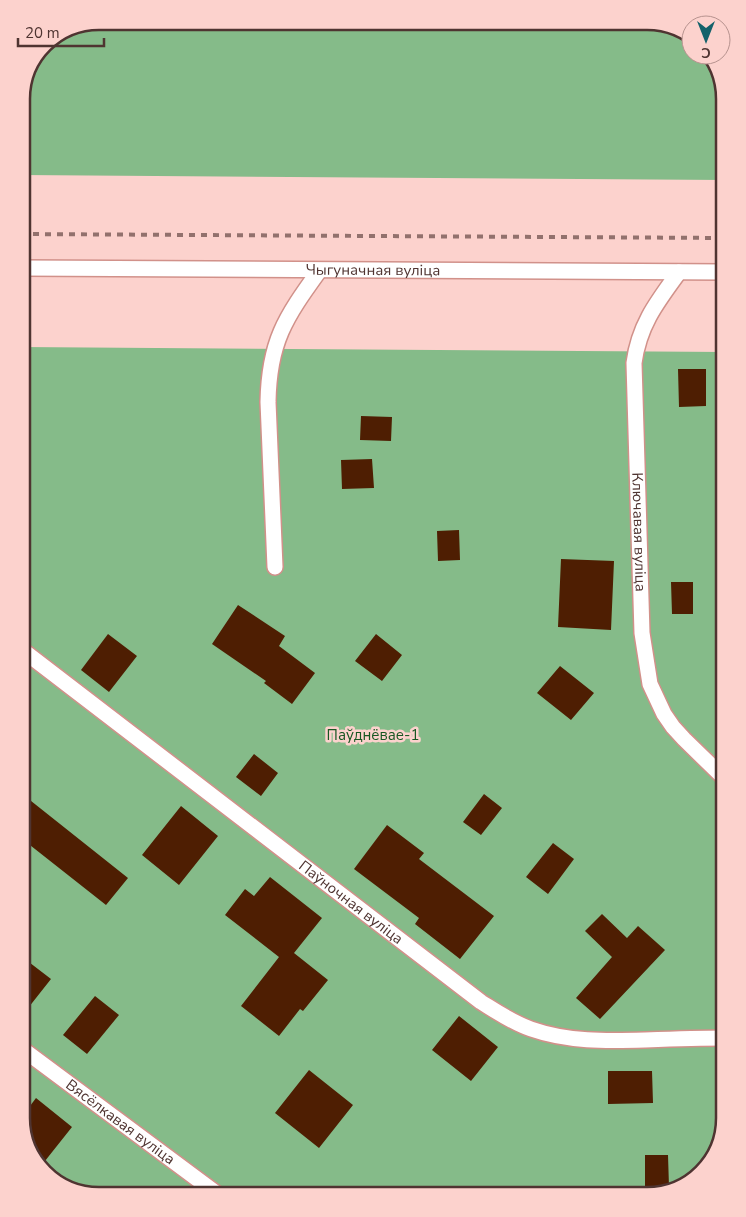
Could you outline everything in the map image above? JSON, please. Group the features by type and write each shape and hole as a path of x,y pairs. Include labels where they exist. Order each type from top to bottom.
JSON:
{"lane":[{"name":"Чыгуначная вуліца","path":"30,268 716,272"},
{"path":"275,567 268,402 271,362 276,340 285,322 319,271"},
{"name":"Ключавая вуліца","path":"679,272 650,312 642,329 634,362 642,633 650,684 664,714 684,740 716,770"},
{"name":"Паўночная вуліца","path":"30,656 481,1002 507,1018 531,1029 558,1037 582,1040 716,1038"},
{"name":"Вясёлкавая вуліца","path":"30,1055 208,1187"}],"green space":[{"path":"652,30 661,31 681,39 681,65 707,65 715,85 716,180 30,175 30,94 32,81 37,68 53,47 72,35 85,31"},
{"name":"Паўднёвае-1","path":"30,347 716,352 716,1118 711,1145 693,1170 678,1180 661,1186 647,1187 94,1187 68,1180 47,1164 37,1149 31,1132 30,1118"}],"building":[{"path":"678,369 706,369 706,406 679,407"},
{"path":"361,416 392,417 391,441 360,440"},
{"path":"372,459 374,488 342,489 341,460"},
{"path":"459,530 460,560 438,561 437,531"},
{"path":"561,559 614,561 611,630 558,627"},
{"path":"671,582 693,582 693,614 672,614"},
{"path":"238,605 285,636 279,646 315,673 292,704 264,683 266,681 212,644"},
{"path":"108,634 137,656 109,692 81,670"},
{"path":"376,634 402,655 382,681 355,661"},
{"path":"560,666 594,693 571,720 537,693"},
{"path":"254,754 278,773 261,796 236,777"},
{"path":"484,794 502,808 481,835 463,822"},
{"path":"30,800 128,878 106,905 30,845"},
{"path":"181,806 218,836 179,885 142,855"},
{"path":"387,825 424,853 419,859 494,916 460,959 415,924 419,918 354,869"},
{"path":"553,843 574,859 548,894 526,877"},
{"path":"270,877 322,918 294,953 328,980 303,1011 300,1009 279,1036 241,1006 279,957 225,915 245,889 254,896"},
{"path":"602,914 627,938 638,926 665,950 600,1019 576,998 612,957 585,931"},
{"path":"30,963 51,979 30,1006"},
{"path":"95,996 119,1015 87,1054 63,1035"},
{"path":"459,1016 498,1047 471,1081 432,1050"},
{"path":"309,1070 353,1105 319,1148 275,1113"},
{"path":"608,1071 652,1071 653,1103 608,1104"},
{"path":"36,1098 72,1127 45,1161 37,1149 31,1132 30,1106"},
{"path":"645,1155 668,1155 669,1183 661,1186 645,1187"}],"railway":[{"path":"30,234 716,238"}]}
